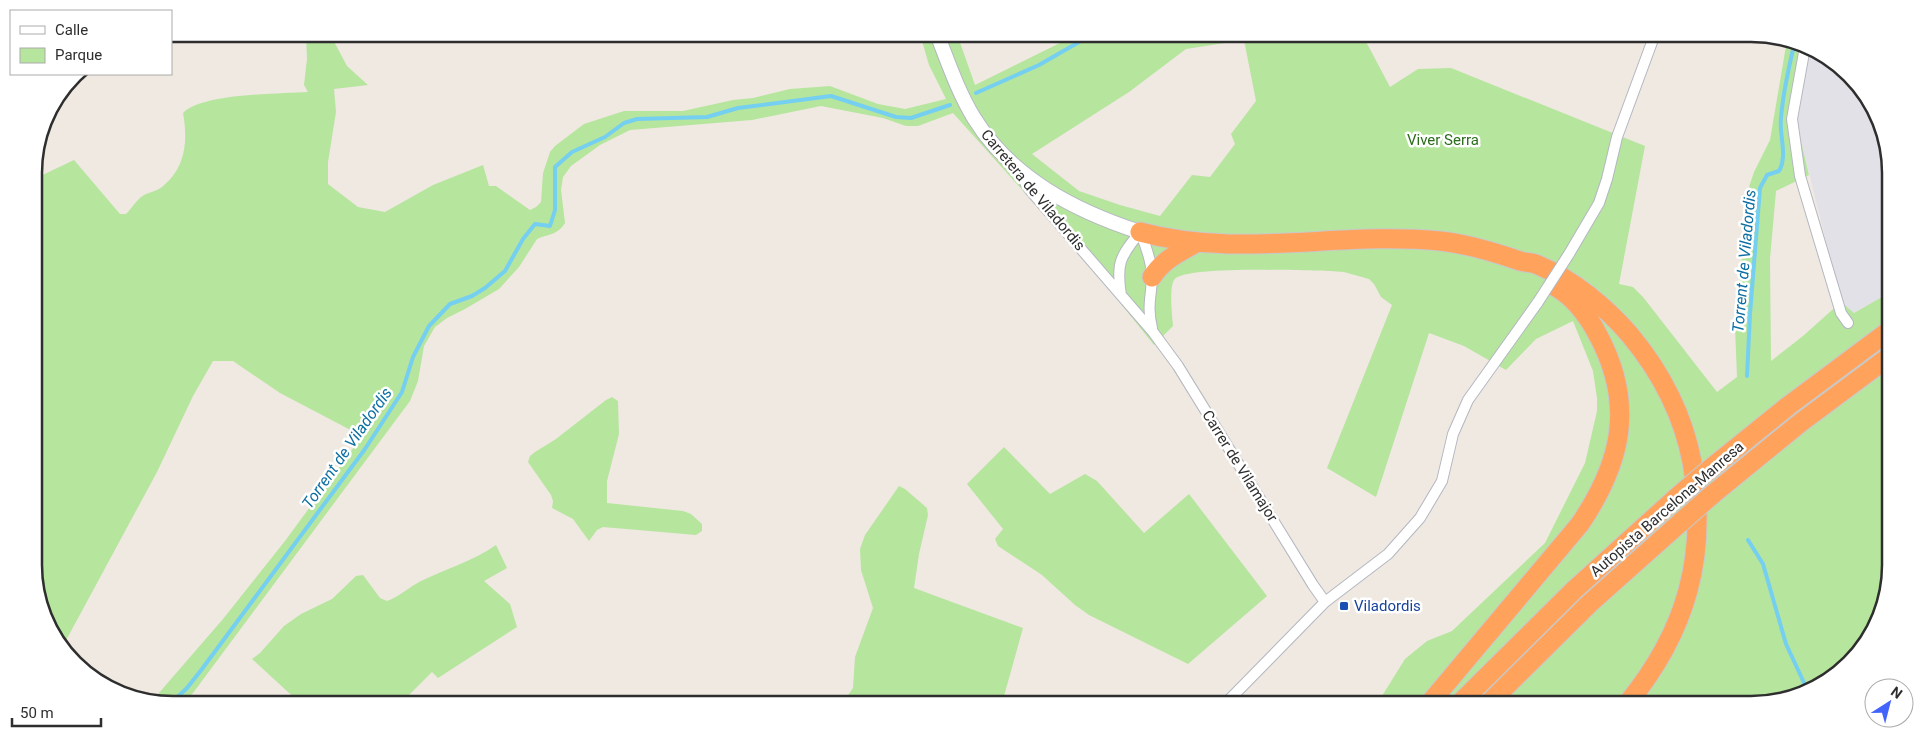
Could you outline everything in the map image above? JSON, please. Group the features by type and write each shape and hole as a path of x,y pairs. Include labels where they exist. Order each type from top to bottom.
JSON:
{"highway":[{"path":"1140,232 1162,238 1196,243 1230,245 1402,239 1440,241 1477,247 1523,262 1535,263 1550,270 1601,305 1622,325 1648,359 1669,394 1680,420 1689,450 1697,494 1697,532 1693,573 1688,593 1668,644 1655,666 1634,695"},
{"path":"1152,277 1159,266 1172,256 1196,243"},
{"path":"1436,695 1580,524 1599,494 1614,459 1619,425 1619,403 1617,385 1608,354 1590,320 1575,303 1561,290 1530,270 1523,262"},
{"name":"Autopista Barcelona-Manresa","path":"1468,695 1574,590 1677,497 1788,406 1882,336"},
{"name":"Autopista Barcelona-Manresa","path":"1497,695 1582,610 1680,522 1800,423 1882,362"}],"street":[{"name":"Carretera de Viladordis","path":"941,43 962,96 974,118 1012,162 1030,190 1153,332"},
{"path":"1233,695 1325,602 1388,554 1420,518 1442,481 1453,434 1468,400 1538,302 1599,203 1617,137 1652,43"},
{"path":"1804,54 1792,118 1800,176 1841,313 1848,324"},
{"path":"1012,162 1040,186 1062,200 1096,217 1140,232"},
{"path":"1140,232 1149,256 1152,277 1148,314 1153,332"},
{"path":"1121,295 1118,270 1122,257 1140,232"},
{"name":"Carrer de Vilamajor","path":"1153,332 1178,366 1325,602"}],"shaded area":[{"path":"1809,56 1830,69 1855,94 1872,123 1877,139 1882,173 1882,297 1854,313 1841,302 1796,120"}],"green space":[{"name":"Viver Serra","path":"306,43 335,43 347,66 368,85 334,89 336,112 328,162 328,184 358,207 385,212 433,185 483,165 489,186 496,186 530,210 541,202 543,173 550,152 555,146 584,124 624,111 683,111 790,89 830,86 878,104 905,109 946,99 929,65 923,43 960,43 975,85 1060,43 1225,43 1186,49 1129,92 1032,154 1079,191 1160,216 1192,175 1210,177 1235,144 1231,134 1256,101 1245,43 1367,43 1390,87 1418,69 1451,68 1645,146 1619,284 1633,287 1643,297 1717,392 1737,377 1735,327 1749,187 1754,172 1770,140 1786,47 1793,49 1809,56 1796,120 1809,175 1776,191 1770,259 1771,361 1803,336 1841,302 1854,313 1882,297 1882,565 1875,607 1855,644 1830,669 1801,686 1776,693 1759,695 1382,695 1405,659 1427,641 1452,631 1545,543 1585,463 1597,411 1593,371 1573,321 1536,339 1506,370 1464,346 1429,333 1376,497 1327,468 1392,305 1381,297 1369,279 1344,272 1297,270 1221,271 1182,275 1174,280 1172,284 1173,326 1154,345 1089,264 953,113 918,126 906,126 883,118 821,106 752,120 630,130 600,145 571,166 563,177 561,190 565,223 562,227 556,232 537,239 519,267 499,289 447,318 435,327 424,346 418,381 410,401 193,693 189,696 158,694 223,619 285,541 362,436 280,393 233,361 213,361 193,396 157,472 67,639 56,623 49,607 43,573 43,175 74,160 120,214 126,214 141,197 158,190 176,171 181,162 185,143 183,113 193,106 224,98 308,92 304,85 307,59"},
{"path":"612,397 618,401 619,434 607,481 607,503 683,511 691,514 702,524 702,531 696,535 603,527 597,530 589,541 573,519 552,508 553,501 551,495 528,462 530,456"},
{"path":"1004,447 1050,494 1085,474 1097,481 1144,533 1189,494 1267,596 1188,664 1089,615 1042,575 998,546 995,539 1003,529 967,484"},
{"path":"899,486 927,508 928,515 914,588 1023,628 1004,695 848,696 853,688 855,657 873,608 861,570 860,549 865,535"},
{"path":"496,545 507,568 484,581 510,604 517,627 438,678 432,672 408,696 292,696 252,659 260,653 284,626 301,614 332,599 356,576 363,575 380,598 387,601 421,581 487,551"}],"waterway":[{"name":"Torrent de Viladordis","path":"976,93 1039,65 1077,43"},
{"name":"Torrent de Viladordis","path":"1747,376 1760,188 1767,175 1779,171 1782,165 1782,108 1793,49"},
{"name":"Torrent de Viladordis","path":"179,696 202,669 365,449 402,392 413,357 429,326 450,304 472,296 505,271 523,239 535,224 550,226 555,210 555,167 572,152 605,137 624,123 637,119 707,117 738,108 831,96 896,117 911,118 950,105"},
{"name":"Torrent de Viladordis","path":"1748,540 1763,564 1786,644 1805,684"}],"place":[{"name":"Viladordis","path":"1344,606"}]}
